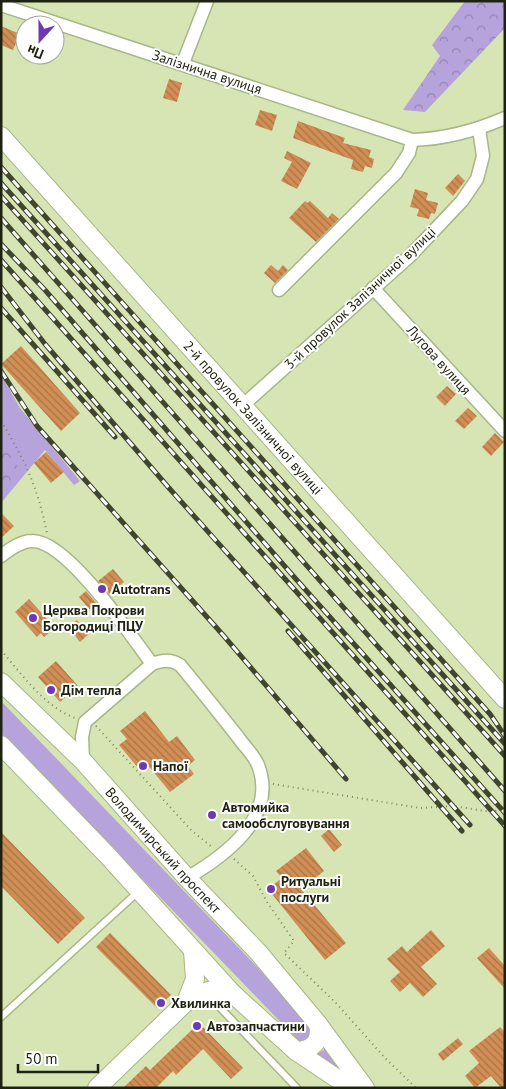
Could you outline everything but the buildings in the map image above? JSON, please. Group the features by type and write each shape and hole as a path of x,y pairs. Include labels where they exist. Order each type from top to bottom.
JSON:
{"main road":[{"name":"2-й провулок Залізничної вулиці","path":"1,136 505,699"},
{"name":"Володимирський проспект","path":"1,682 83,762 187,878 258,952 318,1024 365,1088"},
{"path":"1,745 233,994 296,1051 352,1088"},
{"path":"193,951 200,985"},
{"path":"200,985 233,994"},
{"path":"97,1088 186,1002 200,985"},
{"path":"296,1051 314,1047 318,1041 318,1024"}],"street":[{"path":"183,63 207,1"},
{"name":"Залізнична вулиця","path":"1,5 183,63 412,140 433,140 479,129 505,118"},
{"name":"3-й провулок Залізничної вулиці","path":"242,406 410,256 462,202 477,179 484,156 479,129"},
{"path":"279,290 396,173 409,154 412,140"},
{"name":"Лугова вулиця","path":"373,288 505,431"},
{"path":"1,556 13,547 32,541 50,545 89,581 152,664"},
{"path":"83,762 82,737 86,722 152,664 164,660 172,660 180,665 257,763 262,782 261,804 249,826 225,854 187,878"}],"lane":[{"path":"1,1017 139,891"},
{"path":"200,985 297,1088"}],"path":[{"path":"1,421 27,465 40,498 50,545"},
{"path":"262,782 420,808 454,806 492,812 505,808"}],"green space":[{"path":"465,1 505,1 505,28 425,112 403,110 440,56 432,45"},
{"path":"1,375 20,408 80,481 74,485 45,450 1,503"},
{"path":"1,438 13,456 17,465 18,476 1,495"},
{"path":"1,701 315,1027 316,1032 303,1043 299,1041 1,733"},
{"path":"329,1043 352,1081 315,1055 324,1050"}],"railway":[{"path":"1,167 490,714 505,736"},
{"path":"1,183 505,744"},
{"path":"1,196 505,756"},
{"path":"1,218 505,791"},
{"path":"1,244 45,290 295,578 505,813"},
{"path":"1,260 505,826"},
{"path":"1,287 45,344 169,488 470,825"},
{"path":"1,308 115,437"},
{"path":"1,371 37,426 223,635 346,779"},
{"path":"288,631 462,831"}],"place":[{"name":"Autotrans","path":"102,589"},
{"name":"Церква Покрови Богородиці ПЦУ","path":"33,618"},
{"name":"Дім тепла","path":"51,690"},
{"name":"Напої","path":"143,766"},
{"name":"Автомийка самообслуговування","path":"212,815"},
{"name":"Ритуальні послуги","path":"271,889"},
{"name":"Хвилинка","path":"161,1003"},
{"name":"Автозапчастини","path":"197,1026"}]}
